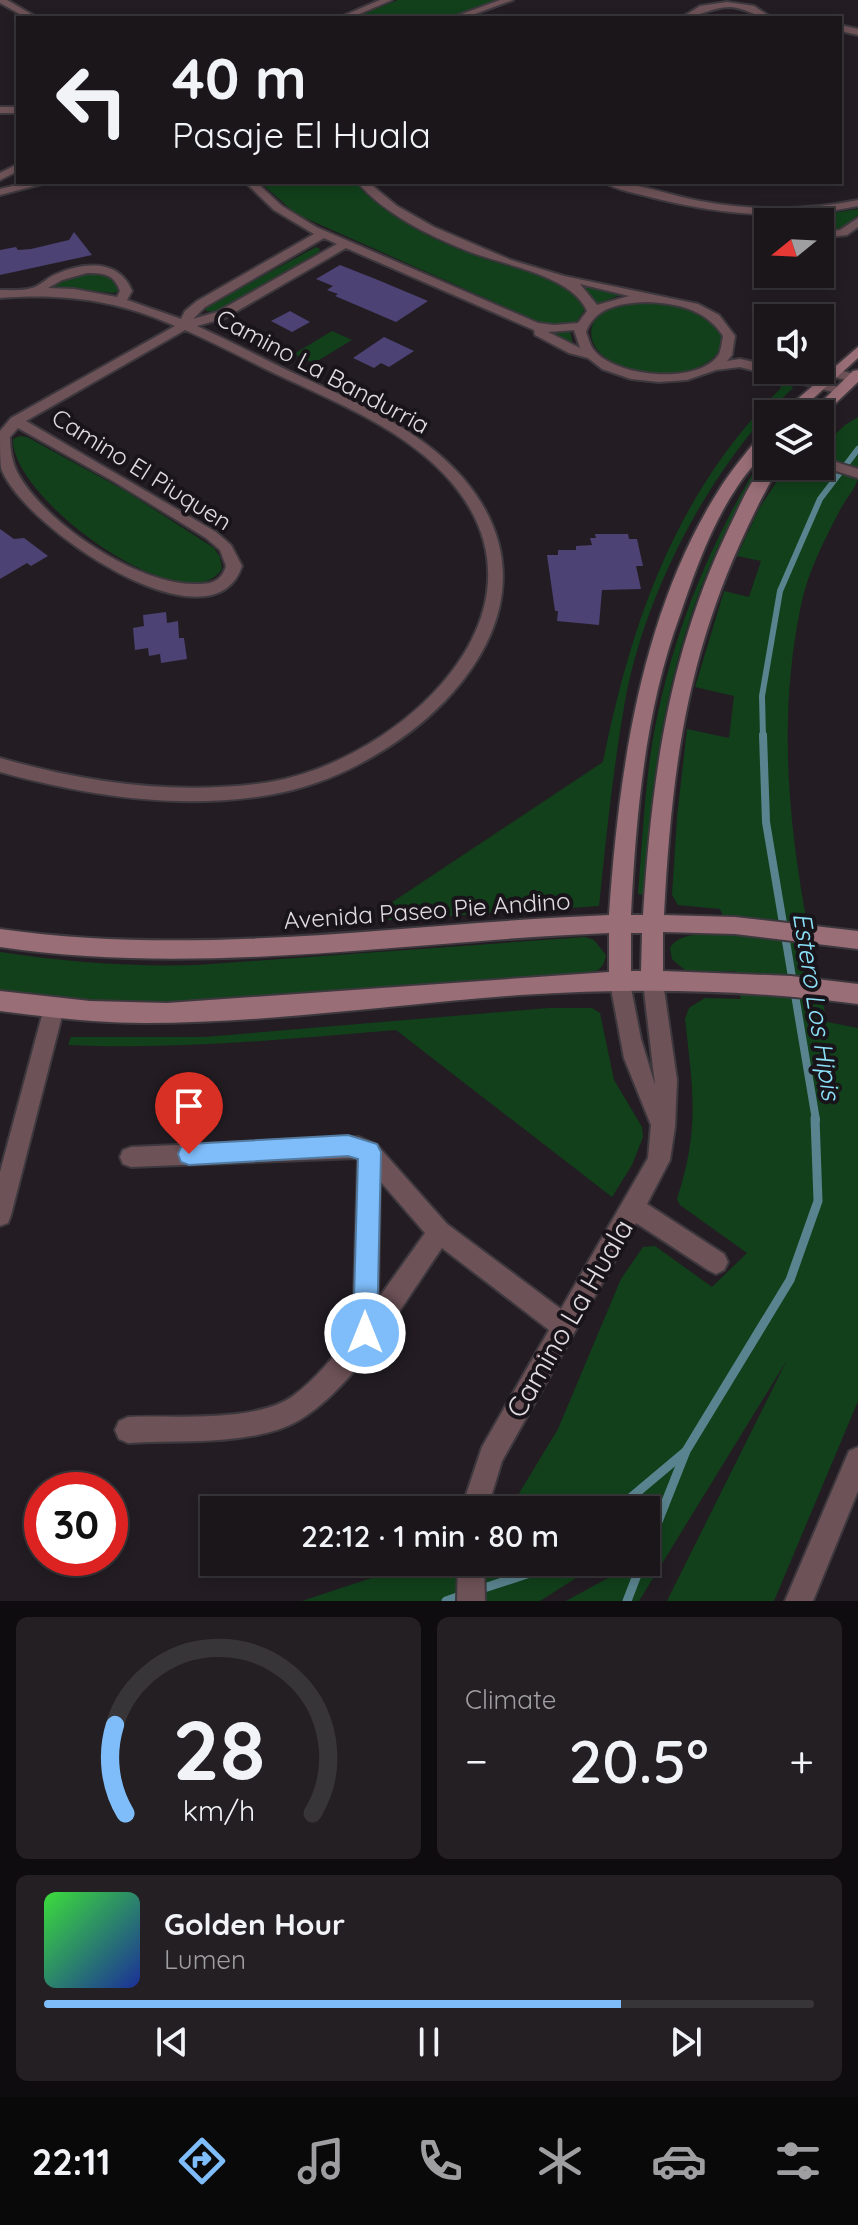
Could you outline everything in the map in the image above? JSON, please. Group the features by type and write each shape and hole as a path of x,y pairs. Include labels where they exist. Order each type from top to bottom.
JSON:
{"main road":[{"path":"834,367 858,351"},
{"path":"830,400 855,376"},
{"path":"800,400 815,384"},
{"path":"620,983 618,924 633,772 662,644 699,545 719,508 754,458"},
{"path":"653,982 661,780 685,660 724,552 763,480"},
{"name":"Avenida Paseo Pie Andino","path":"0,938 102,951 191,952 654,923 728,925 858,940"},
{"path":"0,1001 54,1008 144,1013 201,1012 504,988 653,982 743,983 851,993"}],"street":[{"path":"0,0 30,16"},
{"path":"347,16 388,0"},
{"path":"461,16 509,0"},
{"path":"688,16 701,6 716,3 754,9 766,16"},
{"path":"0,192 36,184"},
{"path":"252,184 278,208 323,234 527,323 568,348 591,355 620,371 659,378 696,374 715,366 740,363 754,366"},
{"path":"364,184 392,207 492,257 553,276 690,305 722,324 741,348 754,352"},
{"path":"617,184 677,199 754,212"},
{"path":"829,208 858,203"},
{"path":"834,234 843,233 858,221"},
{"path":"184,326 189,314 201,304 323,234"},
{"path":"16,421 184,326 221,315 345,244"},
{"name":"Camino La Bandurria","path":"37,291 56,276 100,269 115,274 124,283 126,291 121,300"},
{"path":"553,276 578,288 588,298 594,312"},
{"name":"Camino La Bandurria","path":"0,294 37,291 82,293 121,300 143,307 313,387 390,429 434,458 460,482 480,511 496,559 494,606 482,640 447,692 398,734 347,765 295,783 215,794 142,792 62,781 0,765"},
{"path":"527,323 554,329 581,326 594,312 617,302 658,299"},
{"path":"581,326 582,344 591,355"},
{"path":"715,366 727,355 729,336"},
{"path":"834,375 855,376"},
{"path":"834,384 840,390"},
{"name":"Camino El Piuquen","path":"16,421 211,535 233,558 231,576 211,589 176,588 133,575 91,550 44,513 14,478 4,454 3,436 16,421"},
{"path":"834,466 858,474"},
{"name":"Camino La Huala","path":"478,1496 491,1456 659,1160 666,1080 653,982"},
{"path":"620,983 641,1080 648,1100 664,1127"},
{"path":"0,1215 54,1008"},
{"path":"131,1157 348,1145 369,1152 439,1232 563,1325"},
{"path":"365,1333 369,1152"},
{"path":"633,1208 716,1262"},
{"path":"128,1430 248,1423 284,1416 320,1391 439,1232"},
{"path":"799,1601 858,1460"},
{"path":"471,1576 471,1601"}],"green space":[{"path":"398,0 498,0 451,16 357,16"},
{"path":"262,184 357,184 381,206 445,244 517,269 625,293 585,309 570,331 573,344 567,344 526,316 296,214"},
{"path":"858,209 858,215 834,229 834,213"},
{"path":"316,247 320,249 319,252 216,312 206,311 206,307"},
{"path":"86,273 110,277 120,291 113,293 51,286 52,282"},
{"path":"657,302 696,312 717,326 722,341 715,355 699,367 674,374 645,373 614,363 597,350 591,334 592,326 604,312 625,304"},
{"path":"332,331 352,340 314,363 294,354"},
{"path":"779,384 790,384 793,388 781,400 770,400 781,388"},
{"path":"754,417 754,429 735,453 686,531 648,617 635,659 613,778 599,906 389,920 382,909 603,762 628,658 664,561 686,515"},
{"path":"858,417 858,478 817,556 801,605 792,659 788,763 798,867 827,1022 858,1028 858,1401 774,1601 667,1601 787,1360 660,1567 660,1496 517,1496 558,1429 621,1279 643,1247 655,1246 712,1287 747,1253 680,1205 677,1199 689,1151 693,1109 685,1019 689,1008 705,998 741,999 735,971 687,972 672,959 670,948 682,938 731,934 720,909 678,905 672,895 687,729 729,738 734,696 695,687 724,591 749,597 761,561 737,556 760,507 778,480 834,480 834,436"},
{"path":"20,436 124,490 214,548 220,557 222,569 203,582 174,581 140,569 103,548 69,522 40,493 20,464 13,439"},
{"path":"754,472 754,480 712,560 676,666 655,777 644,893 640,895 650,758 666,678 691,600"},
{"path":"585,937 594,940 606,955 599,969 583,975 193,1004 101,1003 0,990 0,952 98,963 197,965"},
{"path":"549,1008 592,1008 600,1013 614,1080 642,1127 643,1137 632,1165 612,1197 396,1030 192,1045 68,1045 71,1037 204,1037"},
{"path":"378,1576 579,1576 540,1601 302,1601"},
{"path":"654,1576 639,1601 566,1601 608,1578"}],"building":[{"path":"74,232 92,255 0,275 0,250 16,247 18,250 31,249 69,240"},
{"path":"340,265 428,301 396,322 335,296 338,294 327,290 333,286 316,279"},
{"path":"290,311 310,322 292,332 271,321"},
{"path":"384,337 414,351 389,367 381,363 374,368 353,358"},
{"path":"0,529 14,539 24,538 48,556 31,566 27,563 0,579"},
{"path":"595,534 628,534 629,539 637,539 643,566 636,566 641,589 602,590 599,625 557,621 558,611 555,611 547,555 558,555 558,550 576,550 576,546 592,545 590,538 596,538"},
{"path":"166,612 167,623 178,621 179,638 184,638 187,659 161,663 160,654 149,656 148,648 135,650 133,628 144,626 143,615"}],"waterway":[{"name":"Estero Los Hipis","path":"763,737 762,696 780,591 820,499 858,449"},
{"name":"Estero Los Hipis","path":"763,735 766,822 816,1120"},
{"name":"Estero Los Hipis","path":"660,1517 686,1451 790,1280 818,1201 815,1118"},
{"path":"633,1496 685,1452"},
{"path":"478,1590 521,1576"},
{"name":"Estero Los Hipis","path":"627,1601 637,1576"},
{"path":"446,1601 466,1594"}],"route":[{"path":"189,1154 348,1145 369,1152 365,1333"}]}
